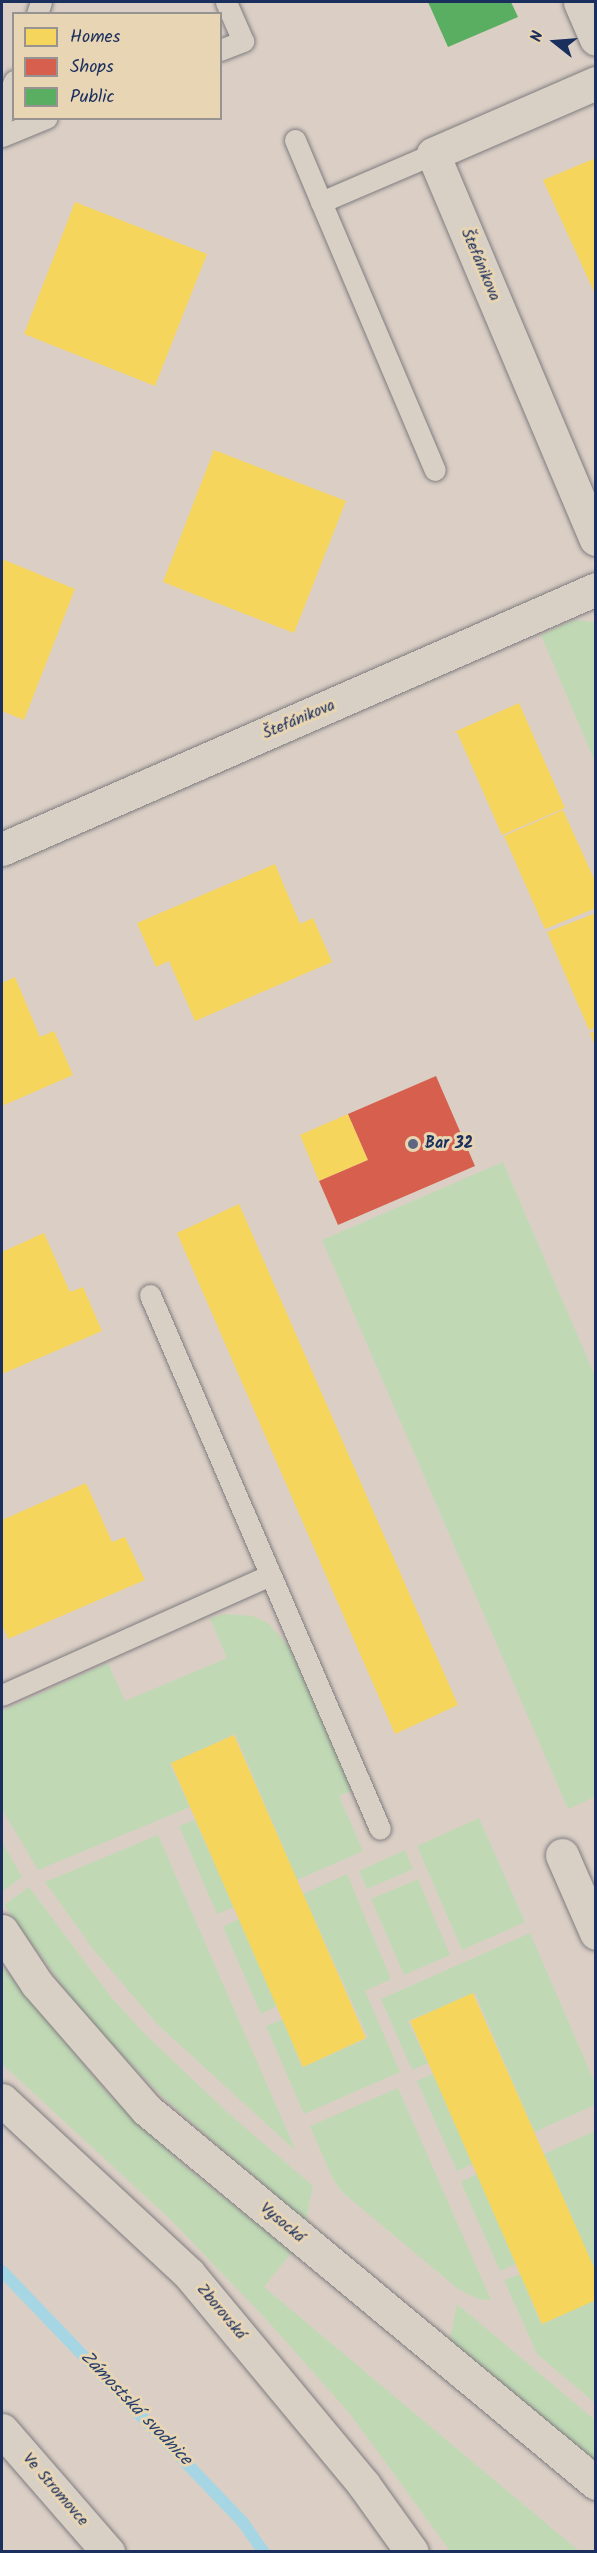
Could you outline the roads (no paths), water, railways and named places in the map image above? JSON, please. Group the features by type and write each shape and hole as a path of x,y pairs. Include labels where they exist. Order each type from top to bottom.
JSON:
{"street":[{"path":"580,2 596,39"},
{"path":"433,154 596,83"},
{"name":"Štefánikova","path":"433,154 596,539"},
{"name":"Štefánikova","path":"2,849 596,589"},
{"path":"562,1855 596,1933"},
{"name":"Vysocká","path":"2,1931 37,1984 147,2110 596,2483"},
{"name":"Zborovská","path":"2,2100 189,2274 364,2485 412,2552"},
{"name":"Ve Stromovce","path":"2,2430 108,2552"}],"lane":[{"path":"222,49 243,41 226,2"},
{"path":"2,116 12,87"},
{"path":"2,136 41,120"},
{"path":"295,140 435,470"},
{"path":"321,202 433,154"},
{"path":"150,1295 380,1829"},
{"path":"2,1695 270,1575"}],"waterway":[{"name":"Zámostská svodnice","path":"2,2271 242,2521 264,2552"}],"place":[{"name":"Bar 32","path":"413,1144"}]}
